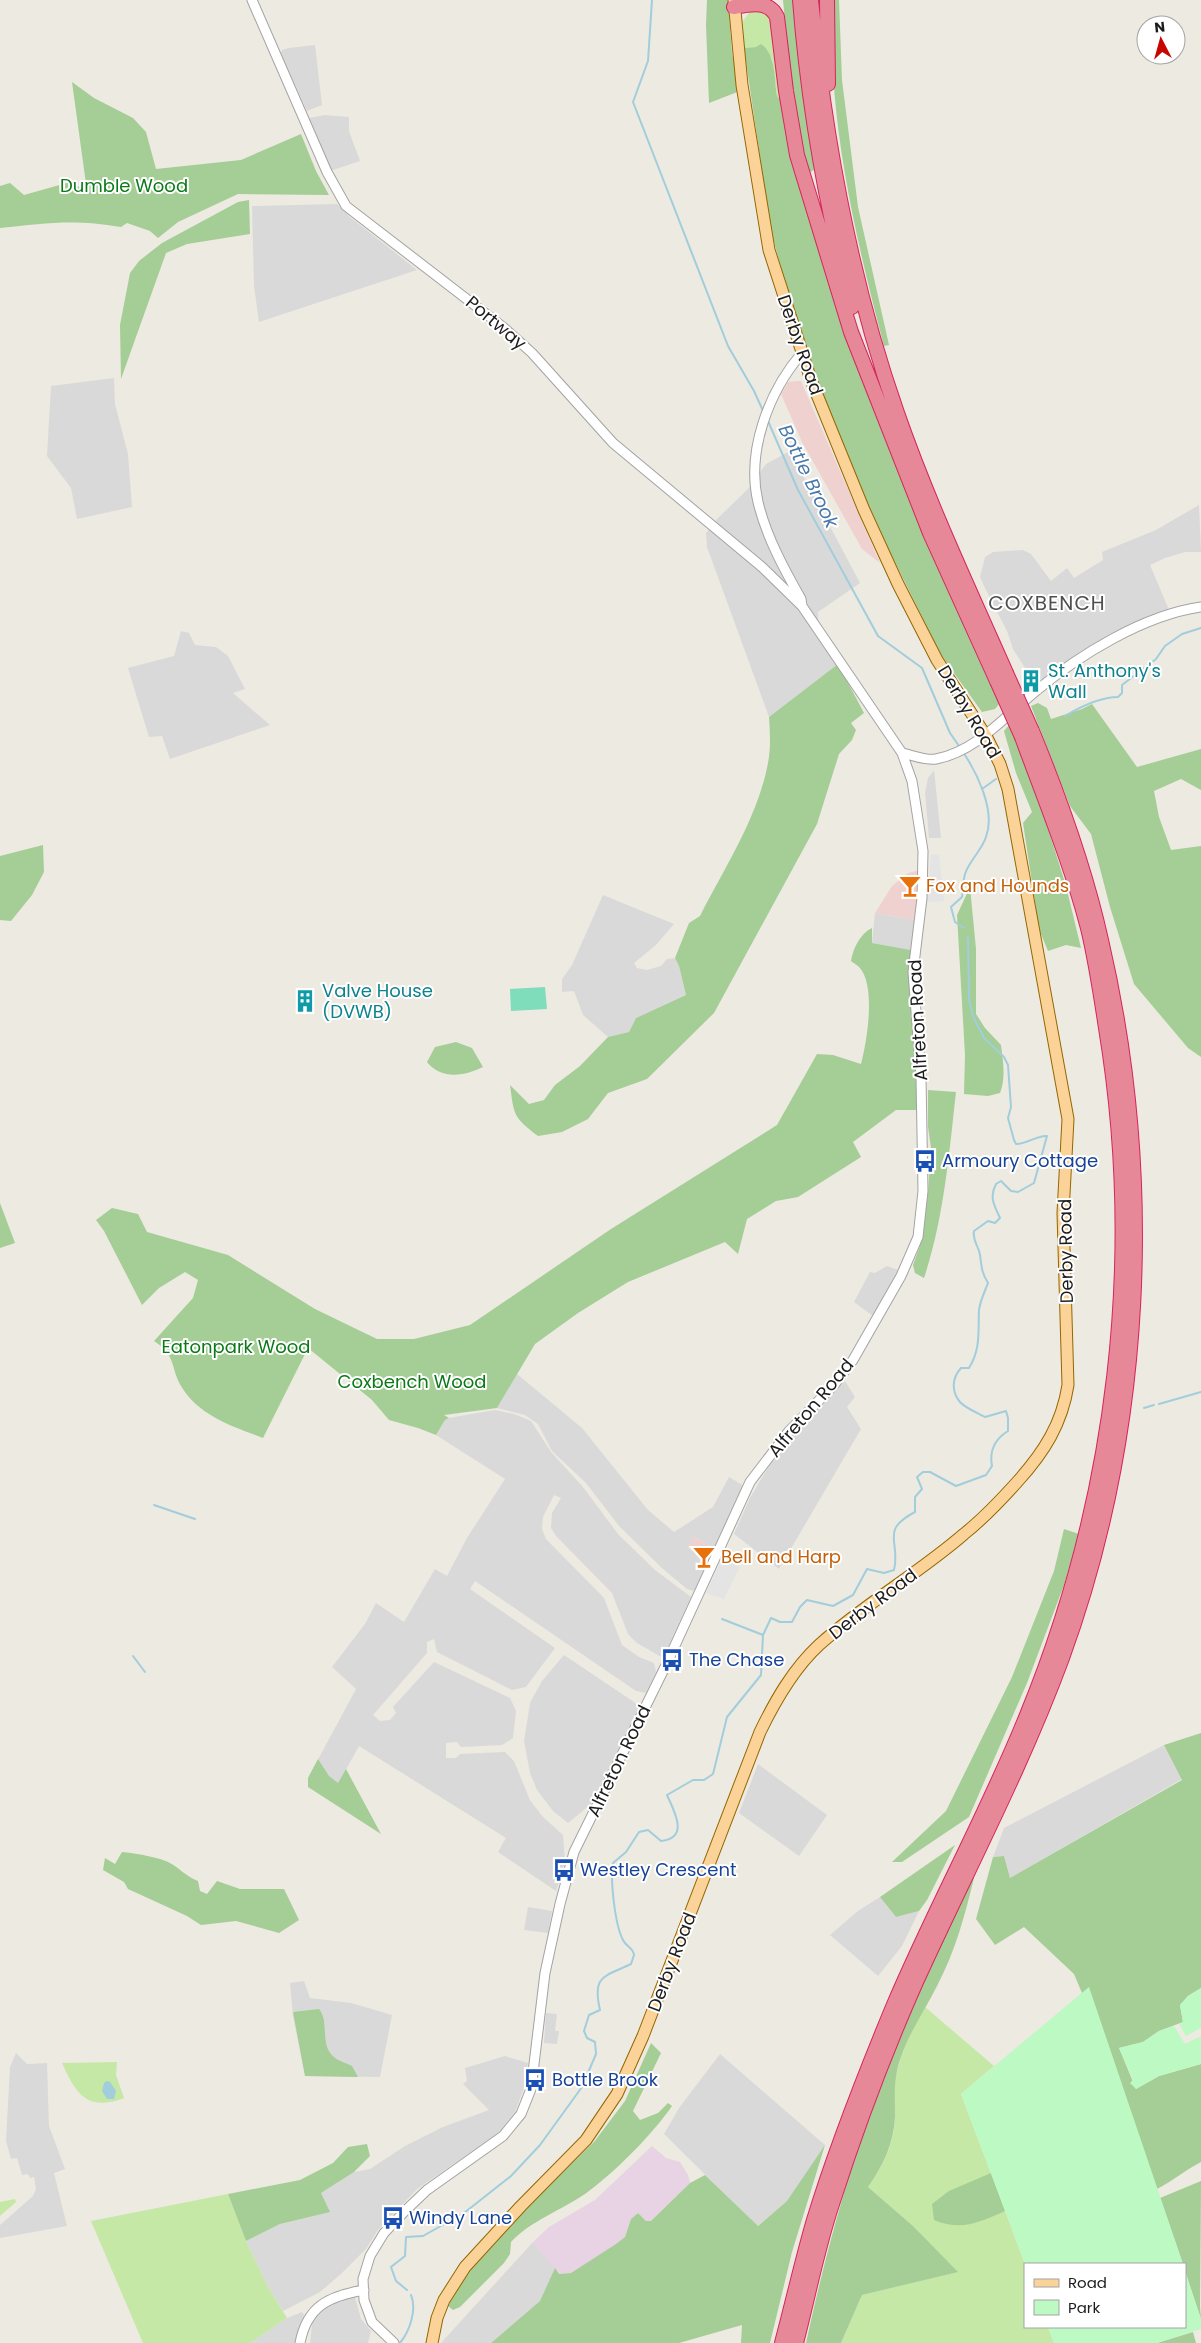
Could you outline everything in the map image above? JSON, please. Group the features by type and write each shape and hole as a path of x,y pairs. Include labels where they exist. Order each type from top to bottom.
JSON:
{"highway":[{"path":"800,0 806,66 826,195 841,264 872,383"},
{"path":"782,2343 814,2223 860,2090 894,2004 978,1824 1004,1798 1063,1655 1098,1540 1116,1449 1128,1367 1134,1294 1136,1212 1130,1103 1117,1014 1101,937 1065,816 1002,677 940,526 883,372 861,297 832,160 817,65 811,0"},
{"path":"827,0 827,60 830,107 861,297"},
{"path":"734,4 766,4 771,6 777,17 790,119 806,189 850,332 872,383 930,534 1002,677"},
{"path":"796,2343 831,2207 870,2097 916,1983 991,1811 1074,1581 1105,1448 1122,1305 1124,1212 1118,1107 1099,982 1089,933 1027,734"}],"main road":[{"name":"Derby Road","path":"432,2343 437,2318 444,2300 465,2267 515,2212 586,2140 616,2094 643,2036 760,1732 775,1701 818,1646 964,1534 990,1510 1040,1456 1061,1416 1066,1396 1069,1367 1064,1213 1068,1119 1008,789 1000,764 986,736 937,660 898,584 847,470 802,353 769,250 744,94 734,4"}],"street":[{"name":"Portway","path":"252,0 327,172 346,206 503,327 532,353 613,443 762,567 802,606"},
{"name":"Alfreton Road","path":"394,2343 378,2330 368,2313 364,2290 367,2262 384,2233 427,2190 503,2136 521,2114 531,2089 545,1973 562,1895 574,1852 666,1665 750,1482 789,1431 834,1385 852,1360 902,1276 918,1237 923,1191 921,1077 913,972 922,898 923,851 912,780 902,753 802,606 767,527 758,500 755,475 760,439 771,403 786,372 802,353"},
{"path":"902,753 935,759 956,752 986,736 1043,685 1106,643 1165,616 1201,607"},
{"path":"300,2343 306,2321 319,2306 336,2296 364,2290"}],"shaded area":[{"path":"315,45 322,105 307,111 281,54 282,50 289,48"},
{"path":"325,115 349,117 349,131 360,161 330,171 309,118"},
{"path":"337,204 350,217 417,270 259,322 254,286 252,206"},
{"path":"114,378 115,404 128,454 132,507 77,519 71,488 47,456 51,386"},
{"path":"801,381 880,563 862,549 802,442 781,394 788,382"},
{"path":"790,451 860,583 818,612 819,639 838,664 769,717 707,547 706,533 718,518 748,489 766,464"},
{"path":"1199,505 1201,552 1185,552 1150,565 1169,610 1096,643 1036,685 1013,649 1007,631 980,577 985,557 993,552 1023,550 1031,554 1051,581 1067,568 1074,578 1103,560 1102,552 1156,530"},
{"path":"181,631 189,633 195,645 216,647 228,656 245,689 233,693 270,725 170,759 162,736 149,737 128,668 174,656"},
{"path":"934,770 941,838 929,838 925,793 928,778"},
{"path":"939,854 944,901 927,902 931,855"},
{"path":"920,872 916,920 875,913 892,886 908,873"},
{"path":"603,895 674,924 656,945 634,963 637,968 647,970 661,966 667,959 675,958 679,966 686,995 636,1018 629,1032 608,1037 583,1015 574,991 562,992 562,979 572,965"},
{"path":"875,913 916,920 911,950 872,943"},
{"path":"887,1266 898,1270 873,1316 854,1302 870,1272 875,1273"},
{"path":"517,1374 582,1428 648,1510 674,1532 713,1507 729,1477 744,1486 714,1548 694,1537 688,1548 709,1560 694,1591 687,1589 663,1569 619,1526 586,1483 552,1451 538,1424 525,1415 497,1408"},
{"path":"845,1381 855,1397 847,1407 861,1429 779,1569 734,1534 750,1498 776,1454"},
{"path":"495,1410 514,1414 531,1421 551,1452 583,1487 618,1534 655,1570 691,1597 663,1658 637,1643 628,1634 612,1593 556,1536 551,1528 552,1513 561,1498 554,1495 543,1517 542,1529 546,1539 604,1598 622,1645 639,1657 654,1663 656,1672 646,1693 636,1691 475,1581 470,1589 555,1648 526,1687 512,1690 437,1652 434,1639 427,1642 427,1653 373,1715 380,1721 390,1720 396,1713 393,1707 434,1662 510,1698 516,1711 513,1738 502,1745 461,1747 457,1742 446,1743 446,1758 456,1758 460,1754 505,1752 514,1761 530,1800 542,1816 563,1835 565,1862 556,1891 498,1852 506,1838 359,1746 334,1791 308,1778 356,1689 332,1667 365,1624 376,1603 404,1622 435,1569 447,1576 467,1538 505,1479 436,1435 445,1420 449,1418"},
{"path":"694,1537 714,1548 709,1560 687,1547"},
{"path":"727,1555 738,1560 735,1565 740,1567 724,1599 706,1593 722,1558"},
{"path":"564,1655 634,1702 639,1708 590,1805 568,1823 553,1811 537,1790 530,1773 524,1741 530,1703 542,1681"},
{"path":"1164,1745 1182,1779 1010,1878 1004,1856 993,1857 1004,1828"},
{"path":"758,1764 827,1815 799,1856 739,1813"},
{"path":"880,1897 896,1917 919,1911 902,1946 878,1976 830,1935 858,1911"},
{"path":"528,1907 552,1911 548,1933 524,1930"},
{"path":"304,1981 310,1998 351,2003 392,2015 380,2077 305,2076 293,2016 290,1983"},
{"path":"546,2013 557,2014 555,2031 559,2031 557,2044 544,2043"},
{"path":"16,2053 27,2064 47,2063 49,2126 65,2169 54,2173 67,2226 0,2238 0,2225 33,2196 36,2189 34,2177 30,2178 28,2174 22,2175 17,2158 11,2159 6,2141 10,2067"},
{"path":"720,2054 825,2145 790,2199 757,2226 664,2134 679,2108"},
{"path":"505,2056 528,2063 525,2085 515,2112 498,2133 417,2189 378,2230 366,2249 320,2292 283,2311 267,2285 246,2241 280,2224 329,2212 321,2193 354,2172 370,2169 405,2146 443,2127 489,2110 463,2084 467,2081 465,2068"},
{"path":"652,2146 666,2158 680,2162 688,2175 690,2183 651,2221 646,2221 638,2213 631,2219 625,2237 616,2245 571,2273 559,2274 533,2242 549,2227 595,2200"},
{"path":"533,2242 555,2268 541,2301 491,2343 441,2343"},
{"path":"352,2296 355,2297 361,2319 371,2331 368,2343 310,2343 313,2317 329,2303"},
{"path":"302,2312 304,2315 297,2343 250,2343 287,2318"}],"green space":[{"path":"707,0 728,0 732,53 740,91 709,103 706,25"},
{"path":"783,0 794,0 814,170 810,172 806,166 790,74"},
{"path":"833,0 839,0 842,80 858,207 889,345 884,346 860,250 847,186 837,121 834,88"},
{"path":"756,8 774,18 781,100 777,96 772,59 756,47 744,48 743,21 751,10"},
{"path":"761,44 766,48 772,60 777,96 781,100 860,372 886,442 1000,703 995,709 982,712 941,655 879,530 833,423 791,304 771,231 744,48 756,47"},
{"name":"Dumble Wood","path":"72,82 94,98 133,118 146,132 156,169 241,160 301,134 316,171 329,195 238,194 178,222 158,238 150,231 127,223 121,227 75,222 0,228 0,186 10,183 24,195 70,182 87,191"},
{"path":"249,200 250,234 187,244 166,253 121,379 120,325 130,273 139,261 162,243 238,202"},
{"path":"838,664 864,713 851,723 856,730 852,740 839,754 817,824 714,1013 647,1079 608,1093 588,1119 562,1132 538,1136 516,1115 510,1085 529,1104 544,1100 555,1085 580,1066 608,1037 629,1032 636,1018 686,995 679,966 675,958 689,923 700,916 740,841 757,803 769,757 769,717"},
{"path":"1038,703 1047,708 1051,719 1092,704 1137,767 1201,749 1201,790 1181,779 1154,791 1159,817 1171,850 1201,846 1201,1057 1188,1048 1134,984 1110,907 1091,834 1070,806 1031,706"},
{"path":"1009,725 1043,812 1066,886 1081,948 1066,945 1048,951 1039,929 1023,823 1032,812 1016,773 1004,731"},
{"path":"43,845 44,872 32,895 11,921 0,920 0,856"},
{"path":"970,887 976,949 976,1014 985,1028 1001,1045 1003,1063 1003,1081 1000,1093 988,1096 964,1094 965,1055 957,915"},
{"name":"Coxbench Wood","path":"872,928 872,943 911,950 917,1110 896,1110 853,1142 861,1157 798,1197 776,1201 747,1219 738,1254 725,1242 628,1282 578,1313 535,1344 497,1408 444,1415 449,1418 445,1420 436,1435 389,1420 372,1400 308,1348 263,1438 217,1419 188,1396 181,1386 170,1357 154,1341 193,1298 198,1280 185,1272 159,1288 142,1305 104,1231 96,1220 112,1208 138,1214 147,1232 228,1255 315,1309 377,1339 414,1339 470,1325 611,1229 777,1125 817,1054 833,1055 861,1064 868,1029 868,988 860,968 851,961 853,951 858,942"},
{"path":"545,987 547,1009 511,1011 510,989"},
{"path":"456,1042 472,1048 483,1067 469,1073 454,1075 439,1072 427,1062 435,1047"},
{"path":"928,1090 956,1092 941,1209 924,1278 915,1273 913,1265 920,1246 928,1194 931,1148 928,1127"},
{"path":"0,1203 15,1243 0,1248"},
{"path":"1064,1529 1079,1534 1064,1585 1027,1683 969,1817 902,1862 892,1862 946,1811 1012,1677 1054,1571"},
{"path":"1201,1733 1201,1988 1188,1996 1180,2005 1183,2022 1159,2031 1143,2042 1119,2048 1136,2089 1159,2076 1201,2064 1201,2162 1157,2189 965,2095 1082,1993 1074,1974 1024,1927 995,1945 976,1919 993,1857 1004,1856 1010,1878 1182,1780 1164,1745"},
{"path":"318,1759 329,1776 338,1783 346,1769 381,1834 308,1787 308,1778"},
{"path":"955,1845 927,1900 919,1911 896,1917 880,1897"},
{"path":"122,1852 164,1860 198,1881 200,1891 207,1894 217,1881 240,1889 284,1889 299,1920 279,1933 236,1921 201,1925 187,1916 128,1889 124,1882 103,1870 105,1858 115,1864"},
{"path":"974,1873 963,1919 949,1960 909,2038 898,2065 894,2127 890,2145 883,2162 868,2187 913,2226 958,2272 862,2295 841,2343 806,2343 838,2212 880,2083 920,1984"},
{"path":"1089,1987 1183,2263 1025,2263 961,2094"},
{"path":"1201,1988 1201,2028 1186,2036 1179,2024 1183,2022 1180,2005 1188,1996"},
{"path":"925,2007 994,2066 961,2094 1025,2263 1024,2328 1048,2328 1054,2343 841,2343 862,2295 957,2272 913,2226 868,2187 879,2171 893,2136 895,2116 893,2086 899,2062"},
{"path":"319,2009 324,2020 329,2052 352,2066 358,2077 305,2076 293,2012"},
{"path":"1174,2026 1185,2044 1201,2036 1201,2064 1159,2076 1136,2089 1130,2083 1133,2080 1119,2048 1143,2042 1159,2031"},
{"path":"651,2043 661,2053 633,2111 640,2120 658,2113 668,2103 672,2106 643,2141 596,2185 576,2200 519,2234 511,2242 510,2254 504,2263 460,2307 453,2310 448,2306 471,2265 497,2236 594,2142 625,2101"},
{"path":"117,2062 116,2075 124,2098 101,2103 84,2097 78,2091 72,2084 62,2063"},
{"path":"367,2144 370,2156 354,2172 321,2193 330,2212 280,2224 246,2241 228,2194 300,2180 333,2163 348,2147"},
{"path":"825,2145 792,2252 770,2343 741,2343 742,2325 679,2343 491,2343 540,2301 555,2268 559,2274 571,2273 616,2244 625,2237 631,2219 638,2213 646,2221 651,2221 690,2183 705,2175 758,2226 787,2201"},
{"path":"991,2173 1005,2211 969,2224 953,2225 934,2220 932,2204 949,2191"},
{"path":"1201,2181 1201,2319 1186,2274 1186,2263 1183,2263 1160,2198"},
{"path":"228,2194 246,2241 267,2285 287,2318 250,2343 143,2343 91,2221"},
{"path":"15,2199 16,2202 0,2216 0,2202"},
{"path":"1186,2274 1201,2319 1201,2329 1157,2343 1054,2343 1048,2328 1186,2328"},
{"path":"1193,2332 1196,2343 1157,2343"}],"water":[{"path":"110,2082 116,2091 114,2099 107,2099 102,2091 104,2083"}],"waterway":[{"name":"Bottle Brook","path":"652,0 648,61 633,102 728,346 754,391 764,413"},
{"name":"Bottle Brook","path":"768,421 798,490 878,636 922,668 950,733 959,746"},
{"path":"1065,716 1097,701 1118,697 1122,693 1122,685 1156,659 1165,646 1182,634 1201,628"},
{"name":"Bottle Brook","path":"963,752 974,770 984,793 989,816 984,842 965,874 962,897 951,907 955,922 964,928"},
{"path":"982,789 996,779"},
{"name":"Bottle Brook","path":"407,2290 396,2281 391,2267 405,2256 406,2237 423,2236 464,2213 511,2176 540,2145 582,2087 596,2054 595,2042 587,2038 584,2031 589,2015 600,2010 598,1999 599,1983 607,1975 631,1964 634,1955 620,1933 613,1891 613,1863 626,1852 639,1832 648,1830 661,1841 670,1839 675,1835 678,1823 667,1795 693,1780 704,1780 713,1774 727,1717 761,1675 763,1635 771,1618 780,1622 792,1622 800,1607 807,1600 833,1606 853,1595 867,1569 884,1573 894,1570 894,1531 904,1519 915,1512 915,1497 922,1489 917,1477 923,1472 930,1472 956,1486 986,1475 992,1466 991,1455 996,1441 1008,1431 1006,1411 985,1417 968,1408 957,1398 954,1380 961,1368 969,1368 973,1361 978,1340 979,1310 988,1283 982,1269 974,1231 988,1221 995,1223 1000,1218 994,1205 993,1197 996,1184 1001,1181 1011,1191 1018,1192 1034,1183 1047,1136 1020,1144 1016,1144 1014,1140 1008,1118 1011,1107 1008,1065 1004,1057 984,1038 973,1016 969,1000 968,937"},
{"path":"1159,1404 1201,1392"},
{"path":"1144,1408 1154,1405"},
{"path":"154,1505 195,1519"},
{"path":"722,1619 763,1635"},
{"path":"133,1656 145,1672"},
{"name":"Bottle Brook","path":"400,2343 412,2320 413,2301 411,2295"}],"place":[{"name":"St. Anthony's Wall","path":"1031,681"},
{"name":"Fox and Hounds","path":"910,886"},
{"name":"Valve House (DVWB)","path":"305,1001"},
{"name":"Armoury Cottage","path":"925,1161"},
{"name":"Bell and Harp","path":"704,1557"},
{"name":"The Chase","path":"672,1660"},
{"name":"Westley Crescent","path":"564,1870"},
{"name":"Bottle Brook","path":"535,2080"},
{"name":"Windy Lane","path":"393,2218"}],"district":[{"name":"COXBENCH","path":"1047,603"}],"park label":[{"name":"Eatonpark Wood","path":"236,1347"}]}
